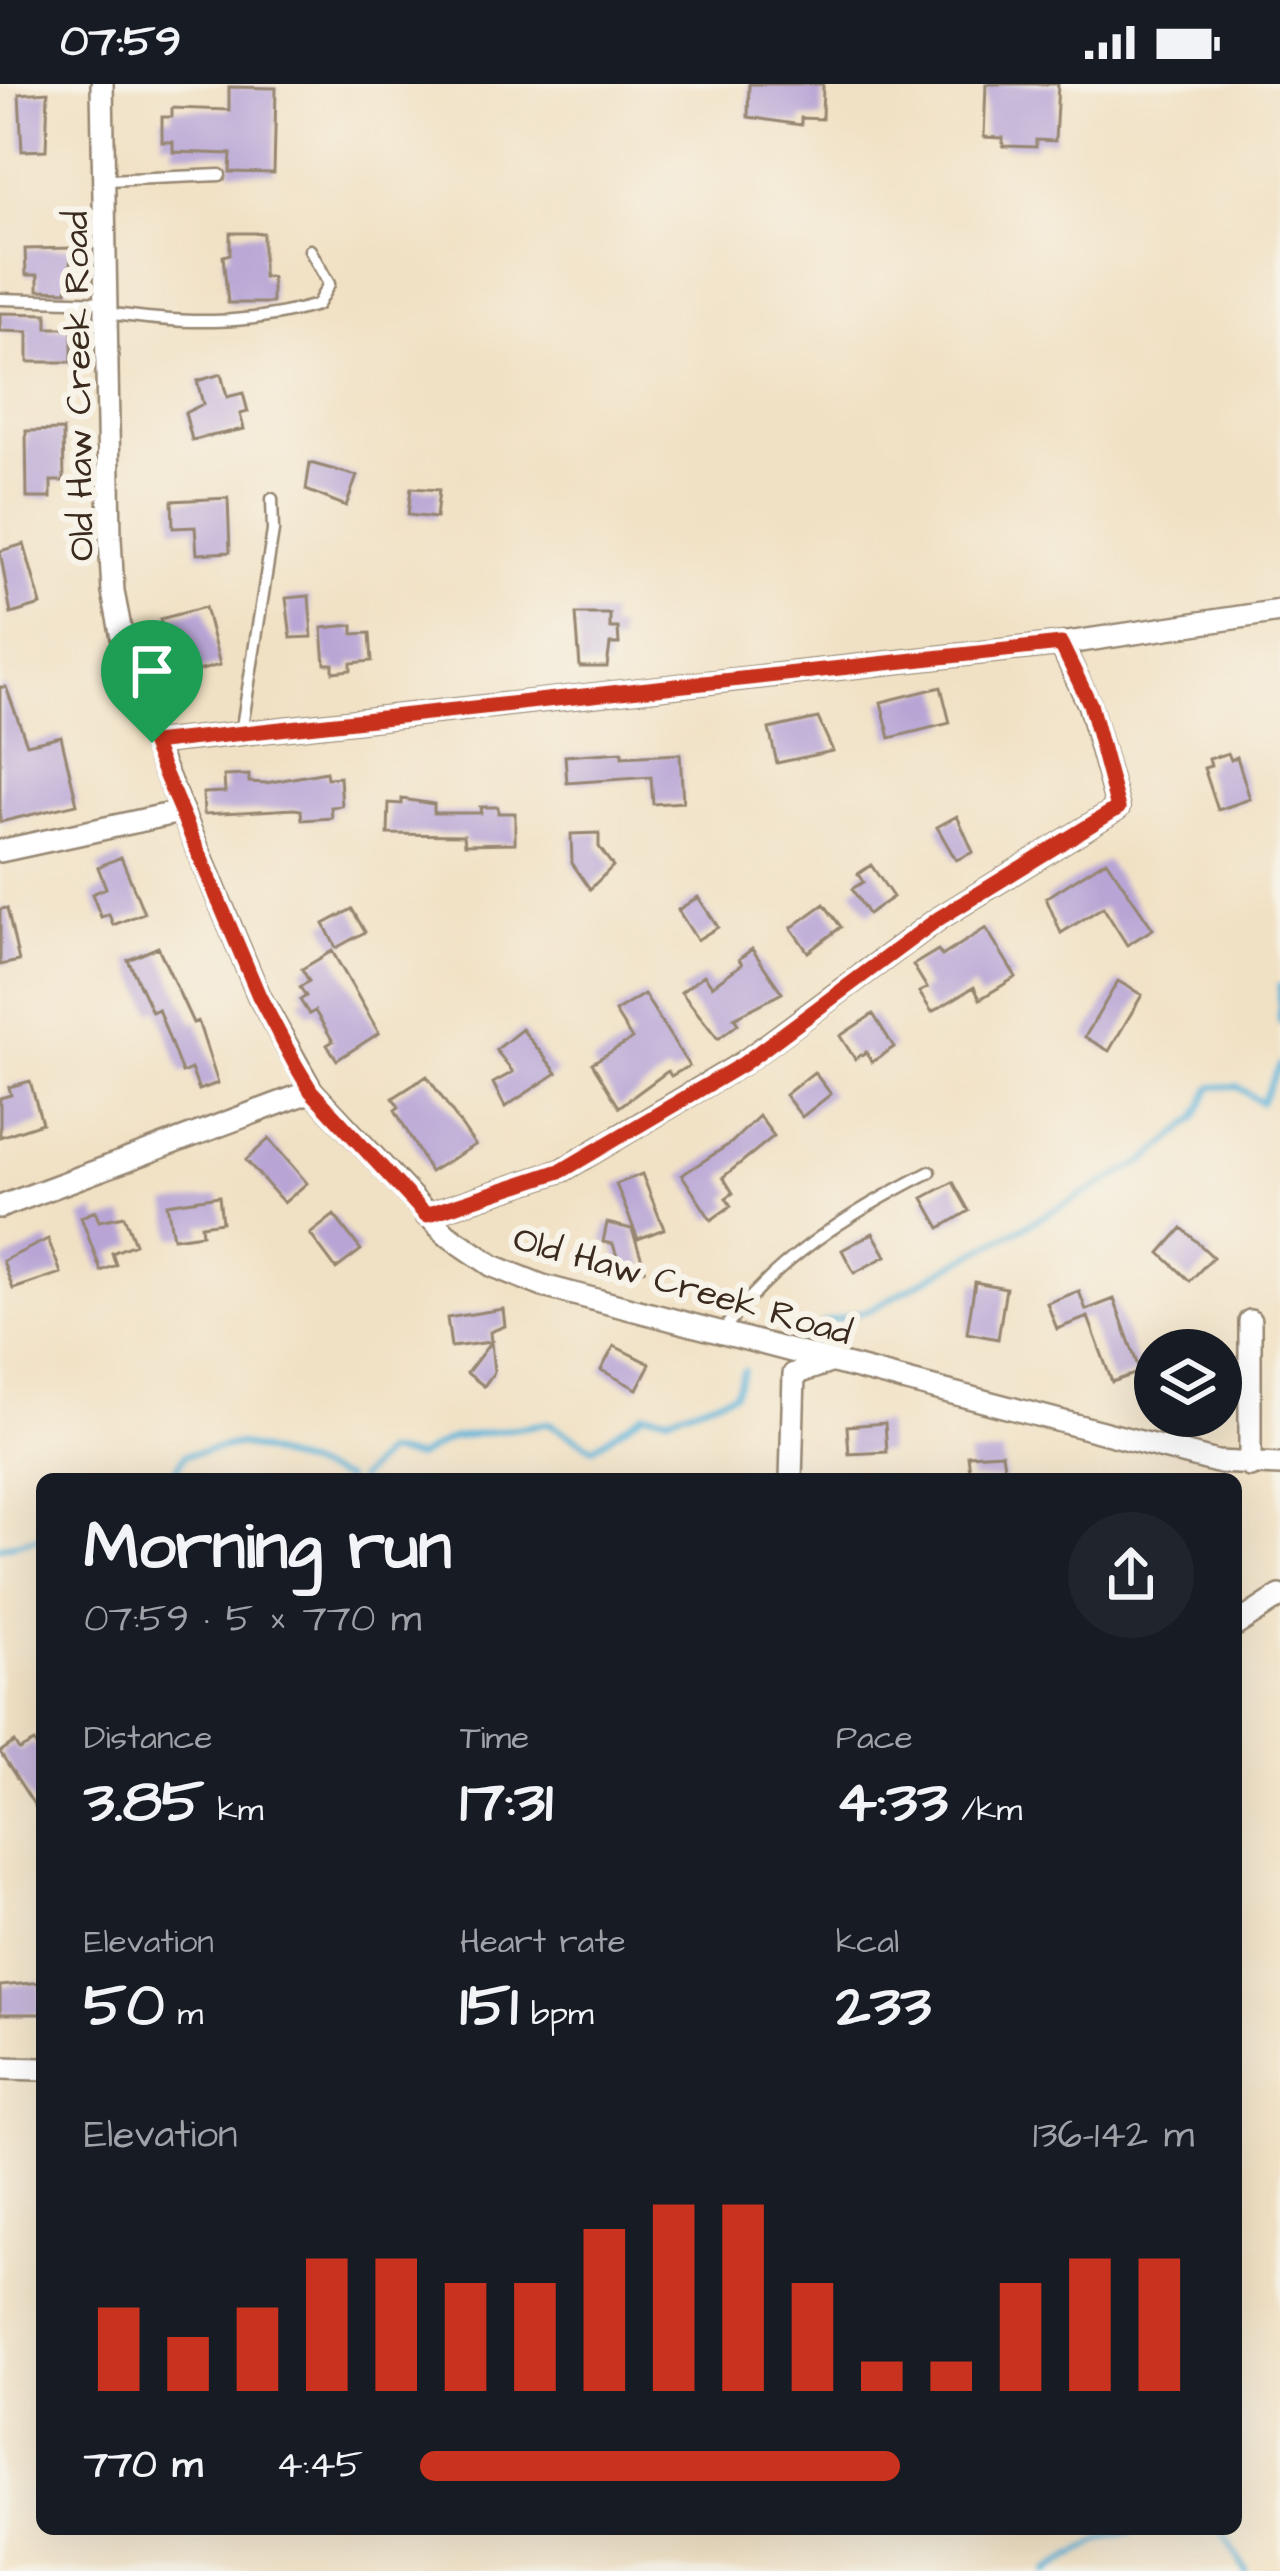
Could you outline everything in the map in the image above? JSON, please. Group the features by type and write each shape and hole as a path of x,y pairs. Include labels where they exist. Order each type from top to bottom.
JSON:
{"street":[{"name":"Old Haw Creek Road","path":"102,84 108,180 113,592 130,681 259,996 311,1091 426,1215 472,1253 518,1276 1216,1462 1280,1465"},
{"path":"152,743 1061,644 1280,611"},
{"path":"426,1215 563,1170 584,1158 743,1064 938,919 1118,808 1090,704 1061,644"},
{"path":"0,851 180,812"},
{"path":"0,1207 311,1091"},
{"path":"1250,1321 1250,1466"},
{"path":"791,1473 794,1374 832,1362"},
{"path":"1242,1621 1280,1596"},
{"path":"0,2068 36,2069"}],"lane":[{"path":"108,180 220,175"},
{"path":"0,299 108,307 185,324 286,314 316,305 328,284 310,250"},
{"path":"241,733 273,531 272,500"},
{"path":"721,1333 762,1282 795,1256 930,1172"}],"building":[{"path":"749,84 823,84 822,119 801,118 801,125 748,117"},
{"path":"986,84 1058,84 1055,141 1036,140 1036,147 1003,146 1003,138 984,137"},
{"path":"229,87 276,88 274,173 230,172 231,154 173,152 173,142 162,142 162,117 172,117 172,108 229,110"},
{"path":"48,92 46,150 22,151 19,94"},
{"path":"230,233 263,233 263,277 272,277 272,303 228,303 223,256 230,254"},
{"path":"72,248 67,291 38,290 38,275 26,275 25,249"},
{"path":"0,313 47,314 47,328 72,328 72,362 28,362 28,332 0,331"},
{"path":"221,374 227,397 243,393 248,412 240,414 244,429 192,440 185,413 203,404 197,381"},
{"path":"63,430 64,481 51,481 51,498 27,498 26,431"},
{"path":"310,463 357,476 346,506 306,490"},
{"path":"411,488 439,490 436,518 408,515"},
{"path":"228,498 230,552 197,554 195,527 173,528 172,501"},
{"path":"24,544 41,605 11,614 0,551"},
{"path":"309,596 312,637 291,638 286,598"},
{"path":"205,607 220,665 183,675 173,636 165,638 160,619"},
{"path":"576,614 610,614 610,628 618,628 619,644 610,644 607,667 580,667"},
{"path":"353,625 353,634 370,633 372,661 351,663 351,670 333,672 333,664 325,664 322,628"},
{"path":"0,687 6,687 27,744 61,736 77,804 0,822"},
{"path":"941,687 950,723 890,738 881,702"},
{"path":"818,718 833,751 777,763 769,729"},
{"path":"622,752 622,757 680,754 683,802 653,804 651,777 567,783 565,756"},
{"path":"1228,753 1231,760 1237,757 1250,799 1218,810 1204,768 1211,766 1209,759"},
{"path":"326,772 327,778 340,777 342,806 331,807 332,818 302,820 301,810 294,809 204,814 203,793 225,792 224,776 249,775 249,782 266,783"},
{"path":"402,799 434,804 434,813 481,813 480,807 498,807 498,813 515,813 515,843 465,844 464,835 388,834 389,803 402,804"},
{"path":"957,816 973,852 956,860 937,827"},
{"path":"599,833 599,847 613,866 590,889 572,863 571,834"},
{"path":"121,857 144,913 113,925 109,914 101,917 92,894 106,888 98,867"},
{"path":"1106,860 1153,929 1127,945 1103,907 1061,933 1046,898"},
{"path":"871,865 893,897 868,914 852,889 863,882 858,874"},
{"path":"698,897 718,927 697,940 678,910"},
{"path":"824,904 841,927 808,952 791,928"},
{"path":"7,908 19,961 0,965 0,909"},
{"path":"352,909 365,932 336,948 324,924"},
{"path":"986,928 1016,977 980,999 974,987 932,1012 919,992 927,988 913,965 938,950 942,956"},
{"path":"158,947 193,1023 198,1021 218,1083 199,1090 191,1069 182,1073 158,1009 152,1012 128,960"},
{"path":"752,949 782,993 734,1018 738,1024 718,1039 681,992 704,975 712,986 742,964 739,959"},
{"path":"332,951 379,1033 337,1060 327,1045 333,1041 315,1011 309,1014 300,1000 306,996 300,987 309,981 302,969"},
{"path":"1118,981 1142,995 1109,1051 1085,1037"},
{"path":"644,994 689,1066 671,1076 668,1071 619,1107 592,1063 632,1039 615,1012"},
{"path":"873,1014 894,1047 872,1062 866,1052 855,1059 840,1036"},
{"path":"522,1029 557,1073 505,1107 493,1083 513,1072 496,1050"},
{"path":"814,1072 831,1094 802,1117 785,1095"},
{"path":"427,1076 475,1145 430,1172 393,1098"},
{"path":"30,1081 42,1123 0,1137 0,1098 11,1095 9,1087"},
{"path":"759,1116 774,1136 723,1177 733,1193 726,1198 731,1206 711,1220 682,1175 731,1143"},
{"path":"269,1139 307,1183 284,1203 246,1160"},
{"path":"642,1174 664,1229 638,1239 616,1184"},
{"path":"953,1182 969,1211 940,1228 923,1198"},
{"path":"219,1196 222,1222 201,1225 202,1234 173,1238 167,1204"},
{"path":"95,1211 99,1221 124,1216 135,1244 112,1253 116,1265 101,1271 81,1217"},
{"path":"334,1215 361,1250 336,1269 310,1234"},
{"path":"607,1223 632,1229 645,1269 623,1276 613,1244 603,1242"},
{"path":"1182,1228 1213,1257 1190,1281 1160,1253"},
{"path":"873,1233 886,1256 854,1273 842,1250"},
{"path":"48,1239 61,1273 13,1289 3,1261"},
{"path":"975,1282 1006,1288 998,1339 967,1333"},
{"path":"1079,1291 1086,1310 1114,1299 1134,1355 1134,1374 1112,1382 1088,1317 1057,1329 1047,1303"},
{"path":"503,1309 505,1326 490,1332 491,1342 451,1347 447,1318"},
{"path":"491,1342 494,1372 484,1386 467,1373"},
{"path":"614,1346 650,1364 637,1389 601,1370"},
{"path":"885,1423 887,1452 849,1454 847,1426"},
{"path":"1002,1453 1005,1473 970,1473 968,1455"},
{"path":"14,1742 19,1750 34,1742 36,1808 0,1752"},
{"path":"36,1983 36,2014 0,2014 0,1986"}],"waterway":[{"path":"1280,986 1280,1022"},
{"path":"823,1323 869,1310 1147,1160 1196,1118 1211,1087 1237,1086 1261,1103 1280,1065"},
{"path":"365,1473 385,1453 417,1457 451,1438 549,1423 593,1448 644,1413 669,1416 734,1393 744,1370"},
{"path":"174,1473 185,1455 240,1444 328,1473"},
{"path":"0,1547 36,1538"},
{"path":"1046,2571 1118,2535"},
{"path":"1225,2535 1246,2571"}],"route":[{"path":"1061,644 1090,704 1118,808 938,919 743,1064 563,1170 426,1215 311,1091 295,1064 259,996 152,743 1061,644"}]}
